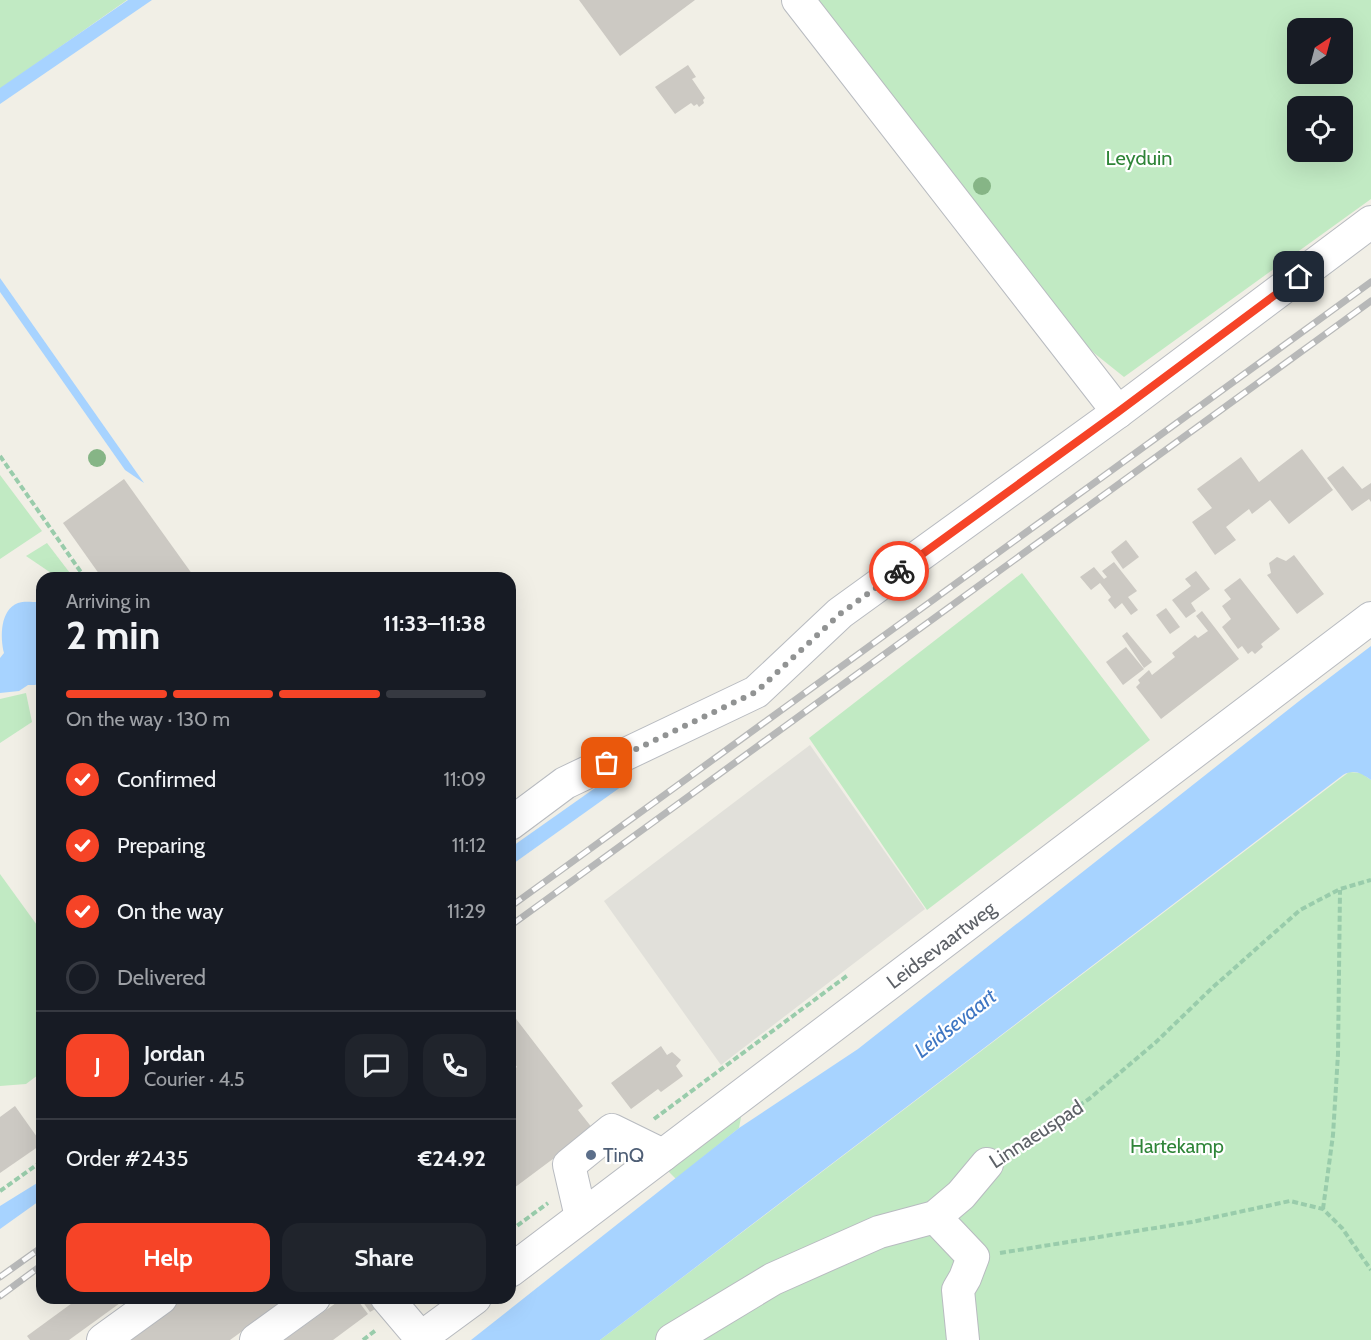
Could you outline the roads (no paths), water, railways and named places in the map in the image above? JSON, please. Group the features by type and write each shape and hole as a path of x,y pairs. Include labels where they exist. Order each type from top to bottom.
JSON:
{"street":[{"path":"798,0 1118,412"},
{"path":"516,820 565,783 756,692 840,614 1118,412 1371,222"},
{"name":"Leidsevaartweg","path":"516,1266 1371,618"},
{"path":"581,1217 569,1166 612,1130 663,1155"},
{"name":"Linnaeuspad","path":"672,1340 773,1279 879,1232 935,1217 961,1195 987,1164"},
{"path":"935,1217 973,1257 965,1278 957,1290 963,1340"},
{"path":"103,1340 153,1304"},
{"path":"256,1340 306,1304"},
{"path":"392,1304 420,1339 467,1304"}],"water":[{"path":"128,0 152,0 0,104 0,88"},
{"path":"0,278 144,483 125,470 0,292"},
{"path":"25,602 36,602 36,685 28,685 19,691 0,693 0,658 4,653 3,625 12,607"},
{"name":"Leidsevaart","path":"1371,646 1371,780 1357,773 1351,772 1343,775 600,1340 471,1340 739,1128 858,1049"},
{"path":"622,769 632,779 516,862 516,844"},
{"path":"36,1184 36,1203 0,1229 0,1206"}],"railway":[{"path":"516,903 1371,282"},
{"path":"516,922 1371,301"},
{"path":"0,1277 36,1251"},
{"path":"0,1296 36,1269"}],"place":[{"name":"TinQ","path":"591,1155"}],"park label":[{"name":"Leyduin","path":"1139,158"},
{"name":"Hartekamp","path":"1177,1146"}]}
